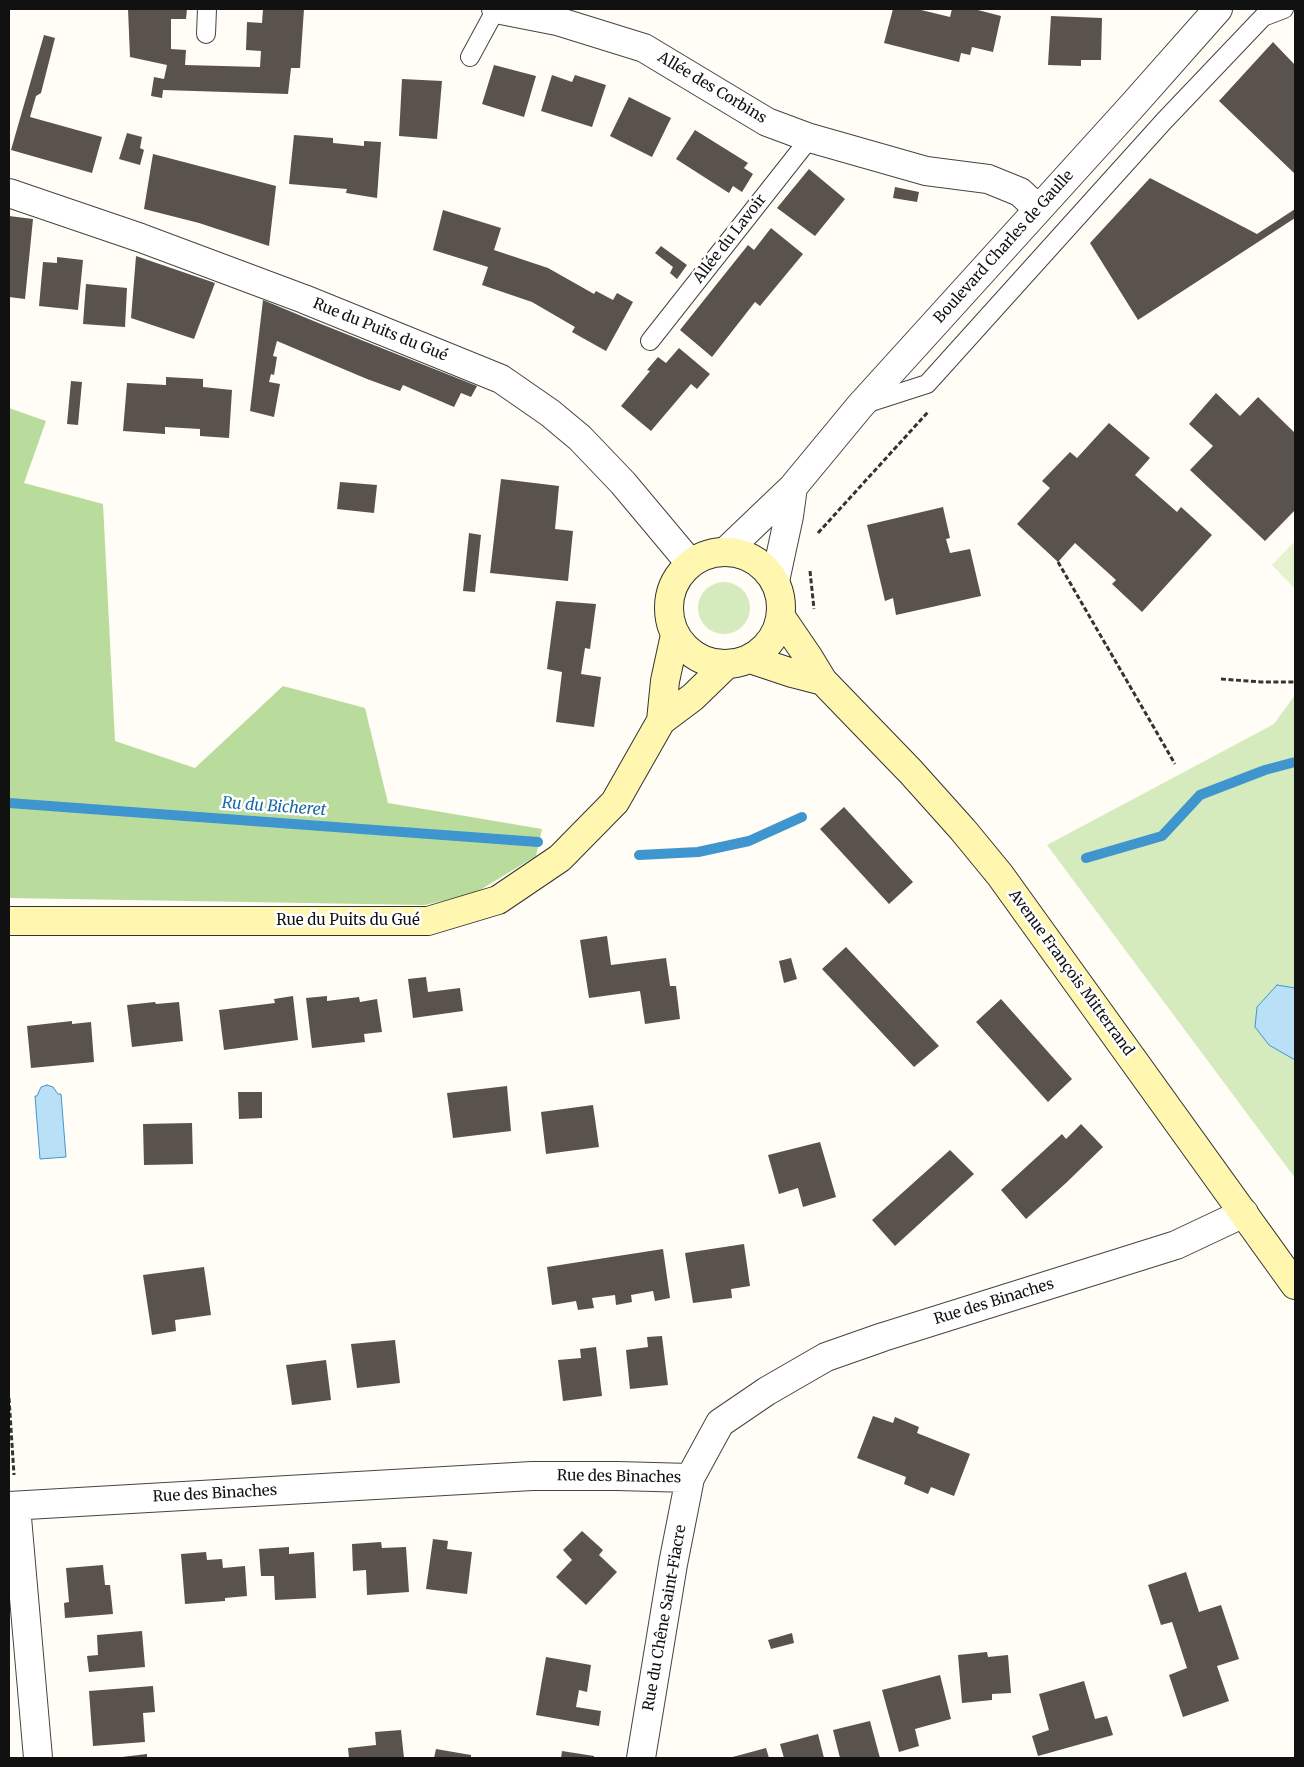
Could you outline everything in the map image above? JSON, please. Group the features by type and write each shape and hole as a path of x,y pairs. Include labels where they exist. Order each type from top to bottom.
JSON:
{"main road":[{"path":"738,662 762,652 771,642 778,630 781,617 781,598 775,581 755,559 741,553 726,551 707,554 690,564 679,575 672,589 668,604 675,634 684,647 696,657 710,662 738,662 823,681"},
{"name":"Avenue François Mitterrand","path":"781,617 823,681 911,772 1000,875 1295,1285"},
{"name":"Rue du Puits du Gué","path":"9,921 428,921 498,900 560,858 615,802 661,721 665,681 675,634"},
{"name":"Rue du Puits du Gué","path":"661,721 738,662"}],"street":[{"name":"Allée des Corbins","path":"496,9 557,21 644,48 767,122 810,138 926,171 988,179 1020,192 1038,209"},
{"name":"Boulevard Charles de Gaulle","path":"726,551 793,486 860,406 1218,9"},
{"name":"Rue du Puits du Gué","path":"9,193 141,238 304,299 501,379 550,413 580,438 623,483 690,564"},
{"path":"775,581 789,516 793,486"},
{"name":"Rue des Binaches","path":"12,1506 532,1476 690,1478 720,1424 767,1391 826,1357 883,1337 1176,1245 1244,1212"},
{"name":"Rue du Chêne Saint-Fiacre","path":"641,1758 673,1564 690,1478"},
{"path":"12,1506 38,1758"}],"lane":[{"path":"206,34 207,9"},
{"path":"470,56 496,9"},
{"path":"860,406 927,384 1164,121 1263,17 1284,9"},
{"name":"Allée du Lavoir","path":"650,341 810,138"}],"path":[{"path":"814,539 928,411"},
{"path":"1058,562 1175,764"},
{"path":"810,568 810,586 814,611"},
{"path":"1220,679 1295,682"},
{"path":"9,1398 12,1506"}],"green space":[{"path":"9,408 46,421 24,483 103,504 115,741 195,768 283,686 365,708 388,803 542,829 536,856 475,893 425,905 9,898"},
{"path":"1295,541 1295,589 1272,565"},
{"path":"724,582 738,586 746,594 750,608 746,622 738,630 724,634 710,630 702,622 698,608 702,594 710,586"},
{"path":"1295,695 1295,1178 1047,845 1274,724"}],"water":[{"path":"1277,985 1295,988 1295,1060 1269,1045 1255,1027 1257,1007"},
{"path":"47,1085 53,1087 58,1094 61,1094 66,1157 40,1159 35,1096 37,1096 41,1087"}],"building":[{"path":"128,9 187,9 186,19 171,19 171,49 186,50 185,65 260,67 261,51 246,50 247,22 262,23 263,9 304,9 300,68 291,68 288,94 163,90 162,98 151,96 154,77 164,79 167,65 130,57"},
{"path":"893,9 917,9 950,17 952,9 974,9 1001,16 993,52 972,47 970,55 961,53 959,62 884,43"},
{"path":"1051,16 1102,18 1101,60 1081,60 1081,66 1048,65"},
{"path":"44,35 55,38 41,93 36,96 30,117 102,137 92,173 11,150"},
{"path":"1273,42 1295,65 1295,174 1219,101"},
{"path":"494,65 536,76 524,117 482,104"},
{"path":"552,75 572,82 575,75 606,85 592,127 541,111"},
{"path":"402,79 442,81 437,139 399,136"},
{"path":"629,97 671,118 652,157 610,136"},
{"path":"695,130 748,163 744,168 753,174 742,192 733,186 729,193 676,159"},
{"path":"127,133 142,137 140,148 144,150 140,165 119,159"},
{"path":"294,135 333,138 333,143 364,146 364,141 381,142 377,198 346,193 347,189 289,184"},
{"path":"153,154 276,186 269,246 199,223 144,209"},
{"path":"809,169 845,199 815,236 777,208"},
{"path":"1150,178 1257,234 1295,209 1295,218 1138,320 1090,243"},
{"path":"895,187 919,192 917,202 893,198"},
{"path":"443,210 501,228 494,250 548,268 594,294 596,291 613,300 617,293 633,302 606,351 572,332 575,327 532,302 482,285 488,267 433,250"},
{"path":"9,216 33,219 25,299 9,297"},
{"path":"771,228 803,254 760,306 755,302 712,357 680,330 748,245 754,250"},
{"path":"661,246 687,265 677,279 670,273 673,267 655,253"},
{"path":"136,256 215,283 194,339 131,318"},
{"path":"57,257 83,260 78,310 39,306 43,262 57,263"},
{"path":"86,284 127,288 125,327 83,324"},
{"path":"263,300 477,386 471,397 461,393 454,407 403,385 400,391 367,379 277,341 273,356 277,357 274,375 271,374 269,382 280,384 274,417 250,411"},
{"path":"679,348 710,374 697,389 691,384 651,431 621,406 650,371 647,370 658,357 666,363"},
{"path":"166,377 203,379 203,387 232,390 229,438 200,436 200,429 165,427 165,434 123,431 127,383 166,385"},
{"path":"71,381 82,382 78,425 67,424"},
{"path":"1216,393 1240,416 1258,397 1295,433 1295,510 1265,541 1190,470 1213,446 1189,424"},
{"path":"1109,423 1150,458 1135,475 1177,512 1181,507 1212,535 1142,612 1112,584 1116,580 1075,543 1058,562 1017,524 1050,488 1042,481 1070,452 1077,458"},
{"path":"501,479 559,486 555,529 573,531 568,581 490,573"},
{"path":"340,482 377,485 374,513 337,509"},
{"path":"943,507 950,538 946,539 950,553 970,549 981,596 896,615 893,598 885,601 867,525"},
{"path":"469,533 481,535 475,592 463,591"},
{"path":"556,601 596,604 590,649 585,648 581,674 601,677 594,727 556,722 562,672 547,669"},
{"path":"844,807 913,882 889,904 820,829"},
{"path":"607,936 611,965 666,958 670,986 676,986 680,1019 645,1024 640,991 589,998 580,940"},
{"path":"846,947 939,1046 914,1067 822,969"},
{"path":"791,958 797,979 784,983 779,961"},
{"path":"426,977 428,992 460,988 463,1011 413,1018 408,979"},
{"path":"293,996 298,1040 224,1050 219,1010 275,1003 274,999"},
{"path":"327,996 327,1001 359,997 360,1002 377,999 382,1032 364,1034 365,1042 312,1048 306,998"},
{"path":"1001,999 1072,1079 1048,1102 976,1022"},
{"path":"155,1002 156,1004 179,1002 183,1041 132,1047 127,1005"},
{"path":"72,1021 72,1024 91,1022 94,1062 31,1068 27,1026"},
{"path":"507,1086 511,1131 453,1138 447,1093"},
{"path":"238,1092 262,1092 262,1118 239,1119"},
{"path":"593,1105 599,1147 546,1154 541,1112"},
{"path":"192,1123 193,1164 144,1165 143,1124"},
{"path":"1081,1124 1103,1147 1026,1219 1001,1190 1062,1134 1066,1139"},
{"path":"820,1142 836,1197 803,1207 798,1188 779,1194 768,1155"},
{"path":"950,1150 974,1174 895,1246 872,1220"},
{"path":"744,1244 750,1286 731,1289 732,1298 693,1303 685,1253"},
{"path":"663,1249 670,1298 655,1301 653,1291 631,1295 632,1302 616,1305 615,1295 592,1298 594,1308 578,1310 576,1301 552,1305 547,1267"},
{"path":"204,1267 211,1315 175,1320 176,1331 152,1335 143,1275"},
{"path":"662,1336 668,1385 630,1389 626,1350 648,1347 647,1337"},
{"path":"395,1340 400,1383 357,1388 351,1344"},
{"path":"596,1347 602,1396 563,1401 558,1360 581,1358 580,1349"},
{"path":"326,1360 331,1400 292,1405 286,1365"},
{"path":"873,1416 893,1423 895,1417 919,1427 917,1433 970,1454 954,1496 931,1487 928,1494 904,1484 906,1477 857,1458"},
{"path":"582,1531 603,1550 599,1555 617,1572 586,1605 556,1577 572,1560 563,1550"},
{"path":"433,1539 448,1541 447,1549 472,1552 467,1594 426,1589"},
{"path":"381,1542 382,1548 406,1547 409,1592 367,1595 366,1570 353,1571 352,1544"},
{"path":"289,1547 289,1554 314,1552 316,1598 275,1600 274,1576 261,1576 259,1549"},
{"path":"206,1552 207,1560 222,1559 223,1568 245,1566 247,1596 225,1598 225,1601 185,1604 181,1554"},
{"path":"103,1565 105,1585 110,1585 113,1614 65,1618 64,1603 69,1602 66,1568"},
{"path":"1186,1572 1199,1612 1221,1605 1239,1659 1217,1666 1229,1701 1183,1717 1169,1675 1187,1668 1172,1622 1161,1625 1148,1585"},
{"path":"142,1631 145,1667 89,1672 87,1656 98,1655 97,1635"},
{"path":"792,1633 794,1643 771,1649 768,1640"},
{"path":"987,1652 988,1657 1008,1655 1011,1693 992,1694 992,1700 962,1703 958,1655"},
{"path":"546,1657 591,1665 587,1692 579,1690 576,1707 601,1711 599,1726 536,1715"},
{"path":"940,1675 951,1719 915,1729 919,1746 899,1752 882,1690"},
{"path":"1084,1681 1095,1719 1107,1716 1113,1735 1038,1756 1032,1736 1049,1730 1039,1694"},
{"path":"153,1686 155,1712 143,1713 145,1742 93,1746 89,1691"},
{"path":"870,1721 880,1758 840,1758 833,1730"},
{"path":"401,1730 404,1758 349,1758 348,1748 376,1745 375,1732"},
{"path":"818,1734 824,1758 784,1758 780,1744"},
{"path":"766,1748 769,1758 729,1758"},
{"path":"436,1749 471,1755 471,1758 434,1758"},
{"path":"562,1751 594,1756 594,1758 561,1758"},
{"path":"147,1754 147,1758 122,1758 122,1757"}],"waterway":[{"name":"Ru du Bicheret","path":"1086,858 1162,836 1200,795 1265,770 1295,762"},
{"name":"Ru du Bicheret","path":"9,803 538,842"},
{"name":"Ru du Bicheret","path":"639,855 698,852 749,841 802,817"}]}
